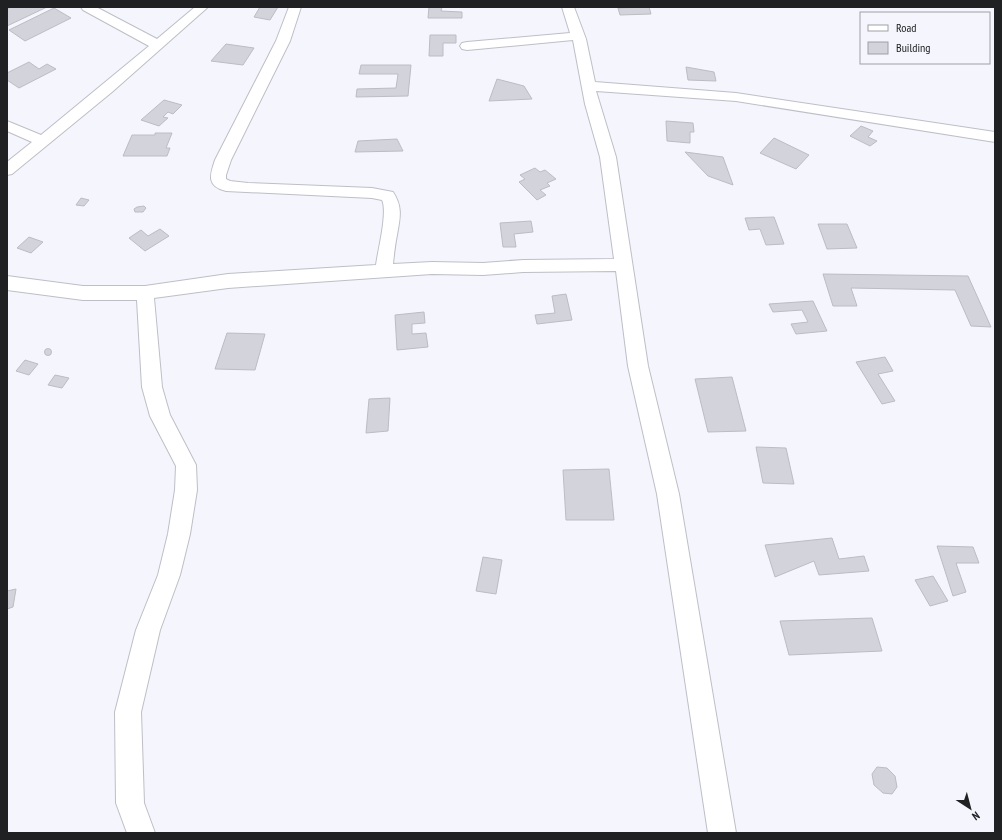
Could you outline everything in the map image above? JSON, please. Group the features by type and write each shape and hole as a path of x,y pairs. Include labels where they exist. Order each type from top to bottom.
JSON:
{"street":[{"path":"87,7 158,45"},
{"path":"7,170 202,7"},
{"path":"295,7 280,47 222,160 218,175 219,181 226,186 372,193 387,196 391,202 393,215 388,236 384,272"},
{"path":"568,7 578,36 588,86 608,157 638,366 668,494 722,833"},
{"path":"467,46 578,36"},
{"path":"588,86 736,98 995,137"},
{"path":"7,126 43,141"},
{"path":"7,283 83,293 145,293 228,281 432,268 483,269 523,266 623,265"},
{"path":"141,833 130,803 128,712 148,630 169,575 180,534 186,490 186,465 160,416 152,387 145,293"}],"building":[{"path":"11,7 47,7 7,26 7,9"},
{"path":"260,7 278,7 270,20 254,17"},
{"path":"429,7 442,7 441,11 462,12 462,18 428,18"},
{"path":"649,7 651,14 620,15 618,8"},
{"path":"54,8 71,18 25,41 9,30"},
{"path":"430,35 456,35 456,43 443,43 443,56 429,56"},
{"path":"226,44 254,48 243,65 211,61"},
{"path":"29,62 39,69 47,64 56,69 19,88 7,80 7,73"},
{"path":"361,65 411,65 408,96 356,97 357,89 396,88 398,74 359,74"},
{"path":"686,67 714,72 716,81 688,80"},
{"path":"497,79 524,86 532,99 489,101"},
{"path":"164,100 182,105 173,114 168,112 163,117 168,118 159,126 141,120"},
{"path":"666,121 693,123 694,132 690,132 690,143 667,141"},
{"path":"861,126 873,131 868,137 877,141 870,146 850,136"},
{"path":"155,133 172,133 166,148 170,148 167,156 123,156 132,135 155,135"},
{"path":"774,138 809,155 796,169 760,153"},
{"path":"397,139 403,151 355,152 358,141"},
{"path":"685,152 723,157 733,185 708,176"},
{"path":"535,168 540,172 545,170 556,179 547,183 550,186 540,190 546,195 537,200 519,182 525,179 520,175"},
{"path":"81,198 89,200 84,206 76,205"},
{"path":"144,206 146,208 143,212 135,212 134,209 137,207"},
{"path":"774,217 784,244 766,245 760,229 749,230 745,218"},
{"path":"531,221 533,232 514,234 516,247 503,247 500,223"},
{"path":"818,224 847,224 857,248 827,249"},
{"path":"160,229 169,236 145,251 129,238 141,230 148,236"},
{"path":"29,237 43,242 31,253 17,248"},
{"path":"823,274 968,276 991,327 971,326 955,290 851,288 857,306 833,306"},
{"path":"566,294 572,320 537,324 535,315 555,313 552,296"},
{"path":"813,301 827,331 796,334 791,324 808,322 802,310 773,312 769,304"},
{"path":"424,312 425,323 412,324 412,334 426,333 428,347 397,350 395,315"},
{"path":"227,333 265,334 255,370 215,369"},
{"path":"48,348 51,349 51,355 48,356 45,355 44,352 45,349"},
{"path":"885,357 893,371 878,374 895,401 882,404 856,362"},
{"path":"25,360 38,364 29,375 16,371"},
{"path":"55,375 69,378 62,388 48,385"},
{"path":"732,377 746,431 708,432 695,379"},
{"path":"390,398 388,431 366,433 369,399"},
{"path":"756,447 786,448 794,484 763,483"},
{"path":"609,469 614,520 566,520 563,470"},
{"path":"832,538 839,559 864,556 869,571 819,575 814,561 775,577 765,545"},
{"path":"937,546 973,547 979,563 956,563 966,592 953,596"},
{"path":"483,557 502,560 496,594 476,591"},
{"path":"933,576 948,601 930,606 915,580"},
{"path":"16,589 13,607 7,609 7,591"},
{"path":"872,618 882,651 789,655 780,621"},
{"path":"877,767 887,768 895,776 897,787 892,794 883,793 874,785 872,774"}]}
